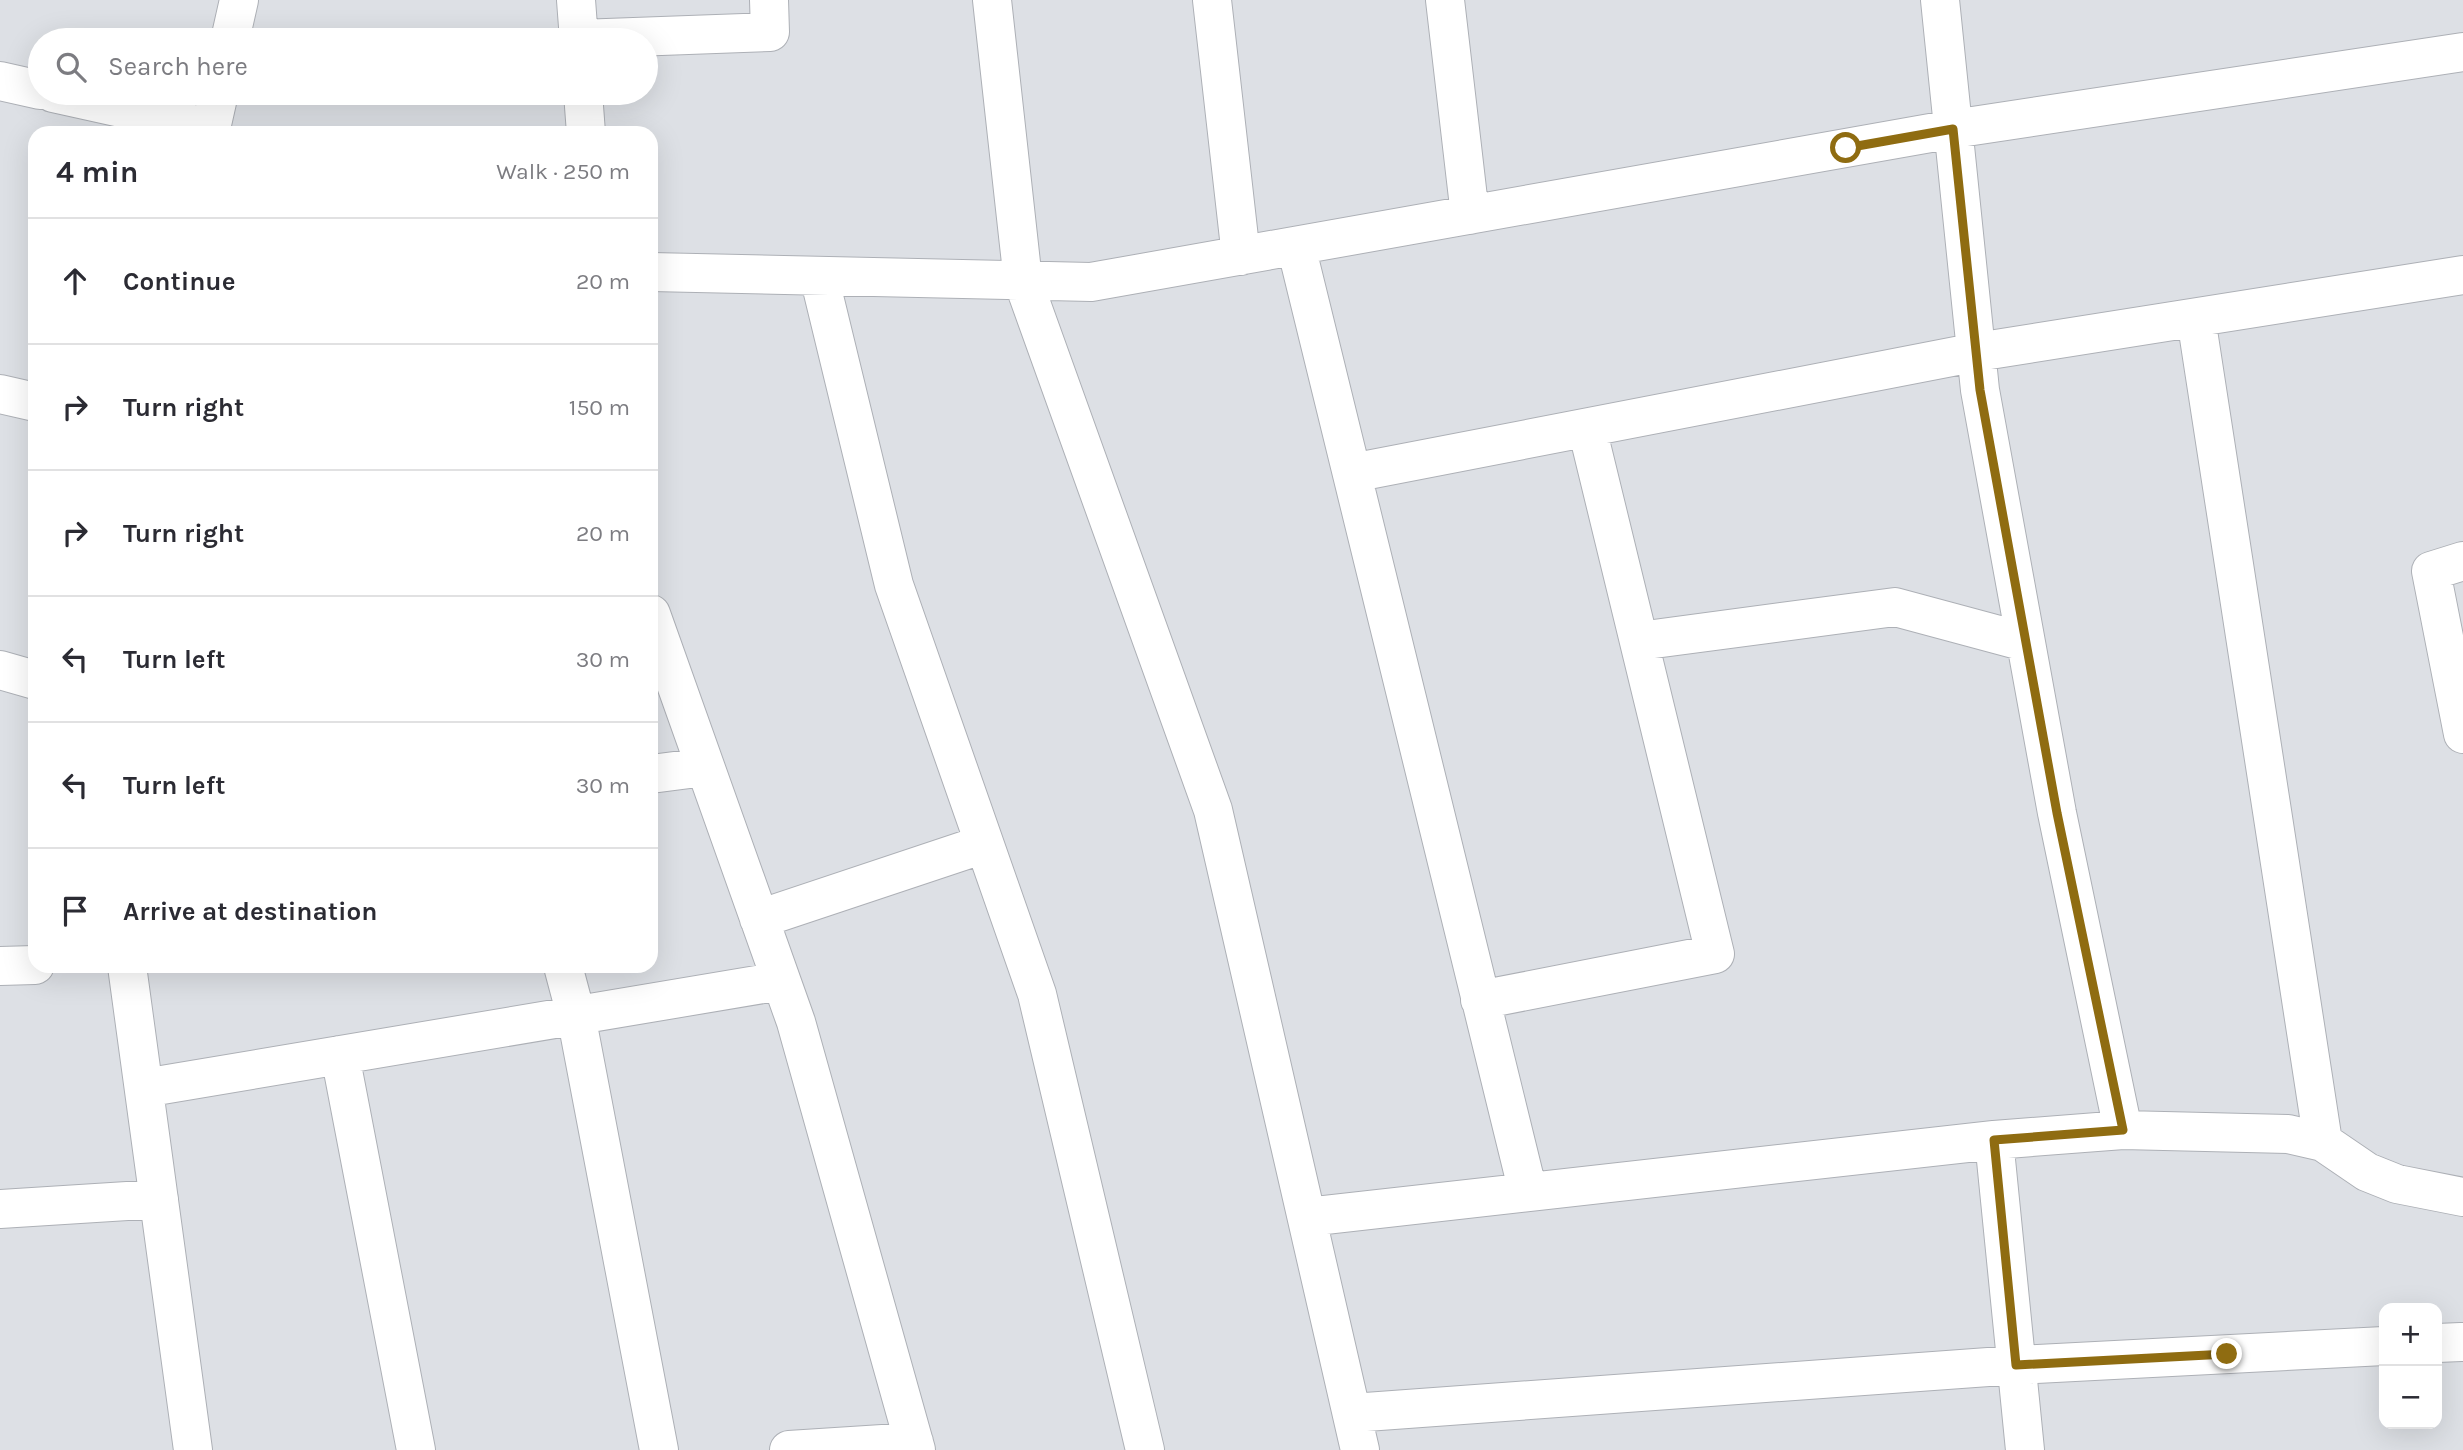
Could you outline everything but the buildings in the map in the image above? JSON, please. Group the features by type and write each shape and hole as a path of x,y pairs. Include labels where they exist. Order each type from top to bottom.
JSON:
{"street":[{"path":"233,28 239,0"},
{"path":"576,0 578,28"},
{"path":"658,37 771,32 769,0"},
{"path":"992,0 1023,281 1213,810 1360,1450"},
{"path":"1212,0 1241,256"},
{"path":"1940,0 1980,390 2057,813 2123,1130"},
{"path":"1454,1 1470,215"},
{"path":"658,272 1091,282 1953,129 2463,52"},
{"path":"0,81 28,87"},
{"path":"129,105 213,118"},
{"path":"584,105 585,126"},
{"path":"1296,246 1528,1192"},
{"path":"1352,473 1977,352 2463,275"},
{"path":"819,276 894,585 1038,994 1145,1450"},
{"path":"2196,318 2323,1142"},
{"path":"0,394 28,400"},
{"path":"1480,1000 1714,954 1587,428"},
{"path":"2463,561 2431,571 2463,734"},
{"path":"1639,641 1895,607 2025,642"},
{"path":"658,634 800,1035 915,1446 789,1450"},
{"path":"0,670 28,678"},
{"path":"658,773 705,767"},
{"path":"759,919 984,844"},
{"path":"0,966 28,965"},
{"path":"128,973 193,1450"},
{"path":"566,973 659,1450"},
{"path":"144,1088 781,981"},
{"path":"340,1055 416,1450"},
{"path":"1307,1217 1994,1140 2123,1130 2288,1134 2323,1142 2367,1172 2397,1184 2463,1197"},
{"path":"1994,1140 2025,1450"},
{"path":"0,1209 159,1199"},
{"path":"1352,1413 2016,1365 2379,1346"}],"route":[{"path":"1846,148 1953,129 1980,390 2057,813 2123,1130 1994,1140 2016,1365 2227,1354"}]}
